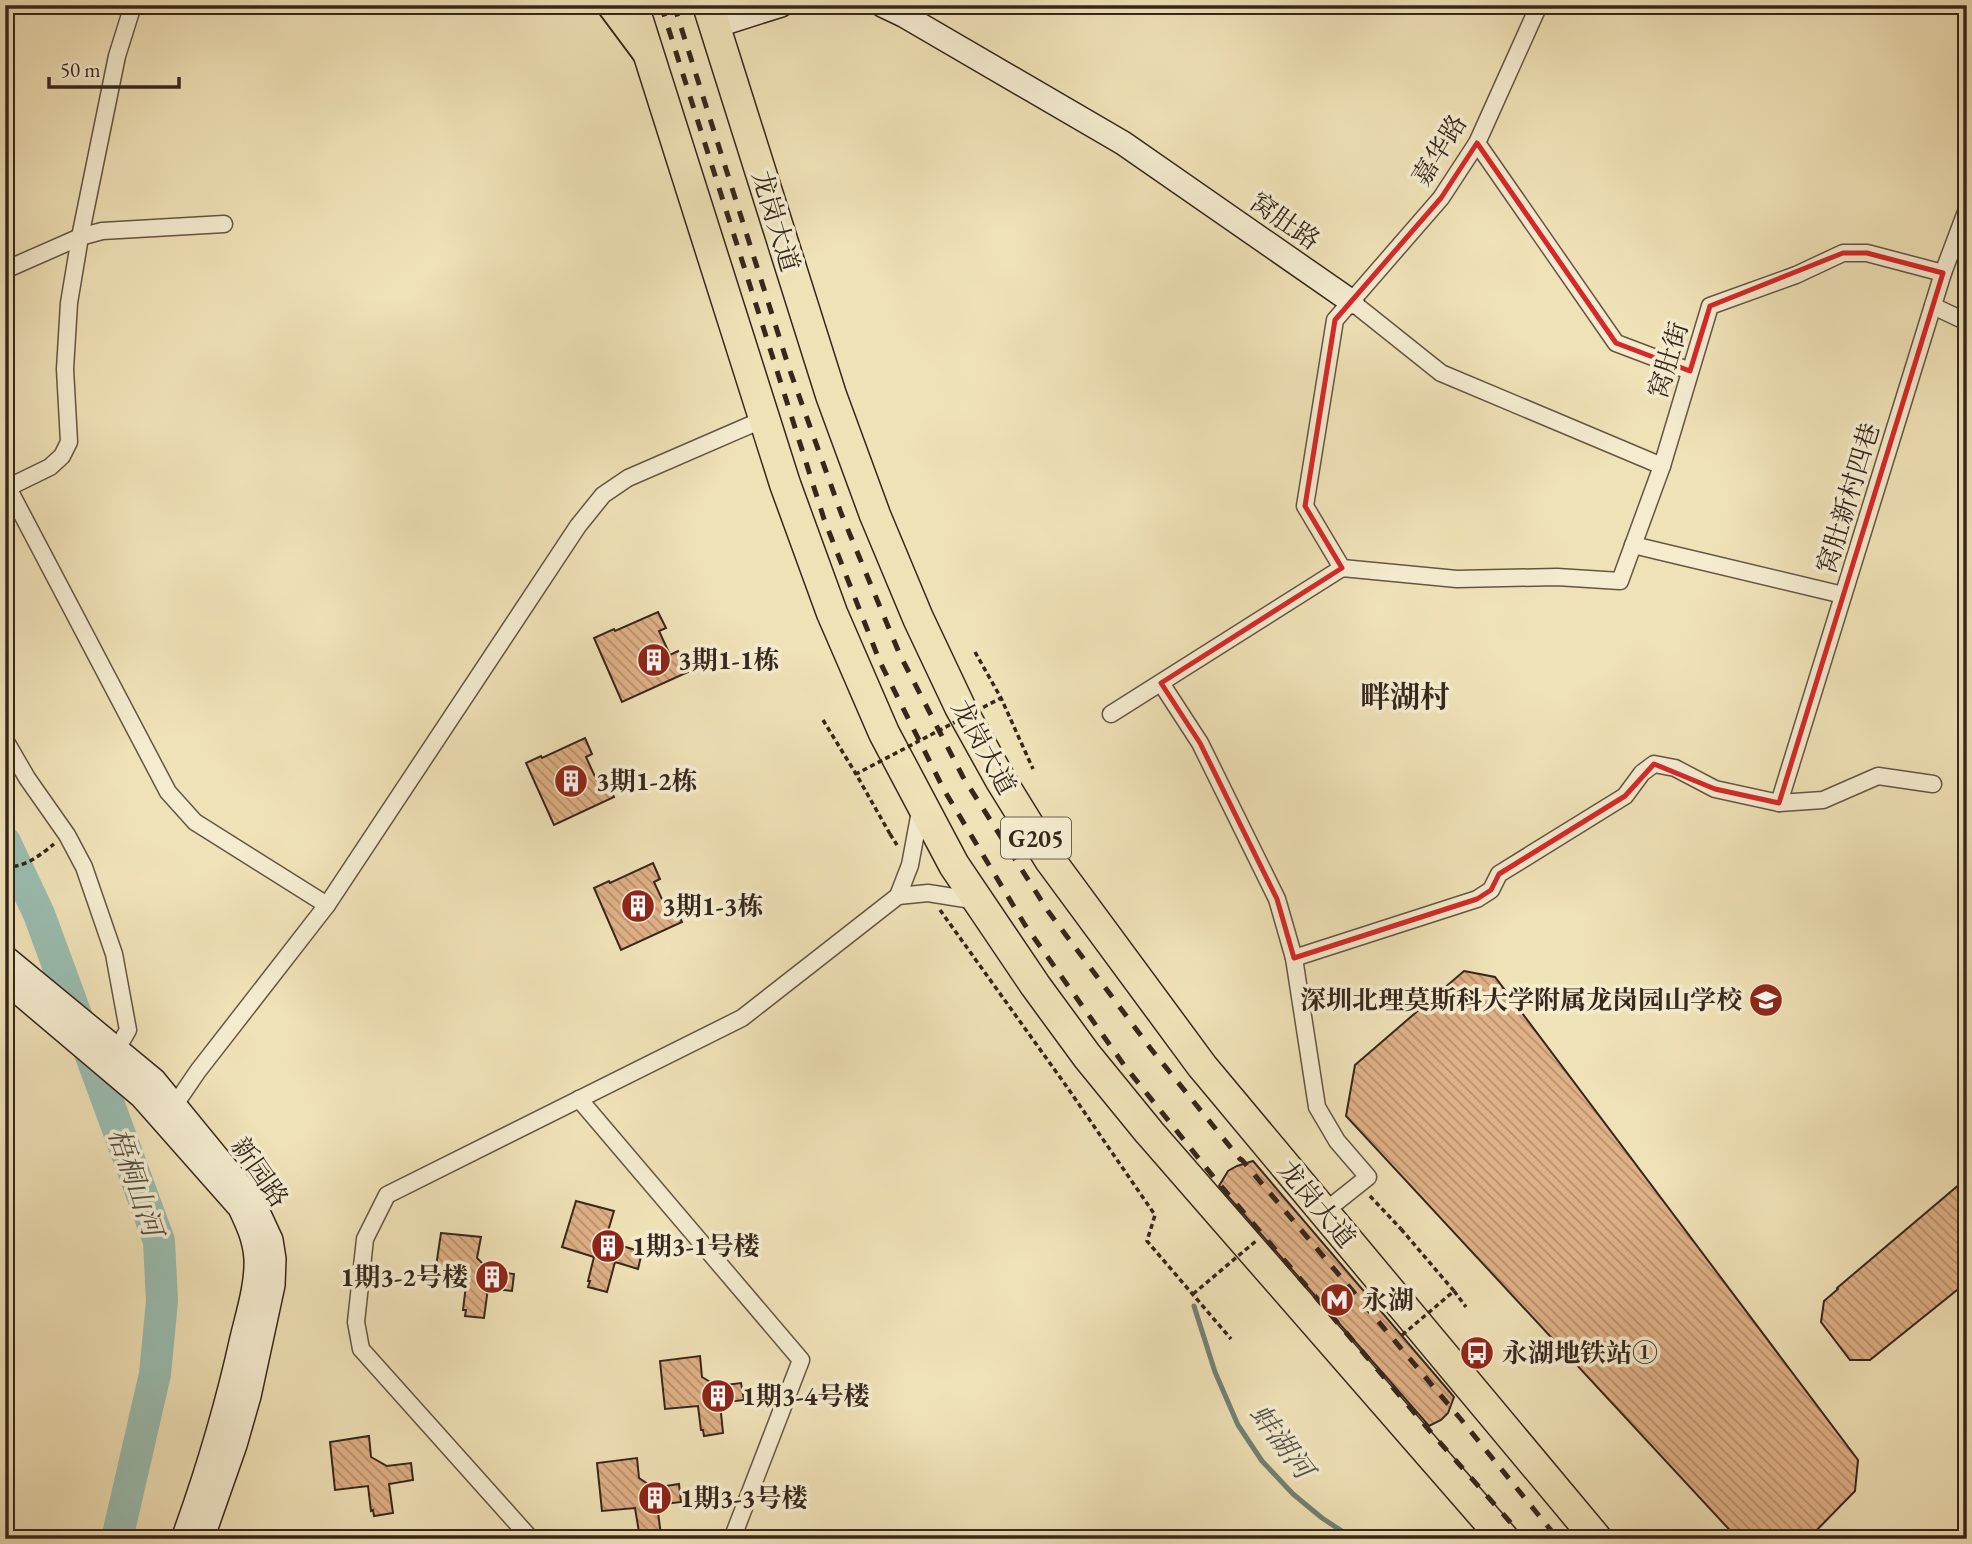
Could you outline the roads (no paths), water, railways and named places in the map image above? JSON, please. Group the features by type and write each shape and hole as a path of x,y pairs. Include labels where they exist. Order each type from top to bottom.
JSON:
{"highway":[{"path":"633,5 785,484 832,614 884,733 954,865 1079,1046 1149,1132 1504,1539"},
{"name":"龙岗大道","path":"712,15 831,395 875,515 918,618 960,707 1000,779 1050,860 1202,1066 1597,1539"}],"main road":[{"path":"609,5 649,59"}],"street":[{"path":"133,5 117,56 69,303 65,369 69,442 62,456 50,467 6,487 168,792 195,822 327,905"},
{"path":"712,15 781,5"},
{"name":"窝肚路","path":"882,5 1123,143 1352,302 1441,373 1662,466"},
{"name":"嘉华路","path":"1342,568 1305,506 1335,320 1441,198 1477,143 1539,5"},
{"path":"1477,143 1616,343 1690,371"},
{"name":"窝肚新村四巷","path":"1779,803 1943,273 1967,209"},
{"path":"5,270 80,237 102,231 224,224"},
{"name":"窝肚街","path":"1342,568 1457,579 1557,577 1619,581 1662,466 1710,306 1796,275 1843,253 1867,253 1943,273"},
{"path":"1933,306 1967,322"},
{"path":"169,1114 198,1071 327,905 570,538 603,495 628,478 764,419"},
{"path":"1633,545 1843,595"},
{"path":"1111,715 1342,568"},
{"path":"1161,683 1200,743 1277,899 1294,958 1317,1107 1337,1141 1368,1177 1324,1212"},
{"path":"5,740 27,778 67,835 84,867 114,954 128,1030 117,1049"},
{"path":"1294,958 1477,899 1491,890 1499,874 1625,796 1643,773 1654,764 1675,768 1716,789 1779,803 1823,800 1878,776 1933,783"},
{"path":"531,1539 361,1349 356,1322 365,1239 387,1195 742,1018 898,895 910,865 921,804"},
{"path":"898,895 928,893 979,901"},
{"name":"新园路","path":"9,972 117,1049 154,1080 169,1114 240,1209 249,1226 256,1261 252,1296 215,1446 183,1539"},
{"name":"新园路","path":"9,972 141,1096 169,1114 253,1201 271,1240 274,1259 271,1301 236,1445 202,1539"},
{"path":"579,1099 801,1360 732,1539"}],"waterway":[{"name":"梧桐山河","path":"5,842 39,914 159,1241 162,1301 155,1374 117,1539"},
{"name":"蚌湖河","path":"1194,1306 1215,1372 1238,1425 1262,1461 1293,1494 1354,1539"}],"railway":[{"path":"661,5 824,519 880,662 944,790 1025,925 1124,1065 1216,1180 1525,1539"},
{"path":"674,5 789,368 841,513 900,655 963,777 1048,911 1151,1049 1558,1539"}],"place":[{"name":"3期1-1栋","path":"654,660"},
{"name":"3期1-2栋","path":"571,781"},
{"name":"3期1-3栋","path":"638,906"},
{"name":"深圳北理莫斯科大学附属龙岗园山学校","path":"1766,1000"},
{"name":"1期3-1号楼","path":"608,1246"},
{"name":"1期3-2号楼","path":"492,1277"},
{"name":"永湖","path":"1337,1300"},
{"name":"永湖地铁站①","path":"1477,1353"},
{"name":"1期3-4号楼","path":"718,1396"},
{"name":"1期3-3号楼","path":"655,1498"}],"district":[{"name":"畔湖村","path":"1405,696"}]}
